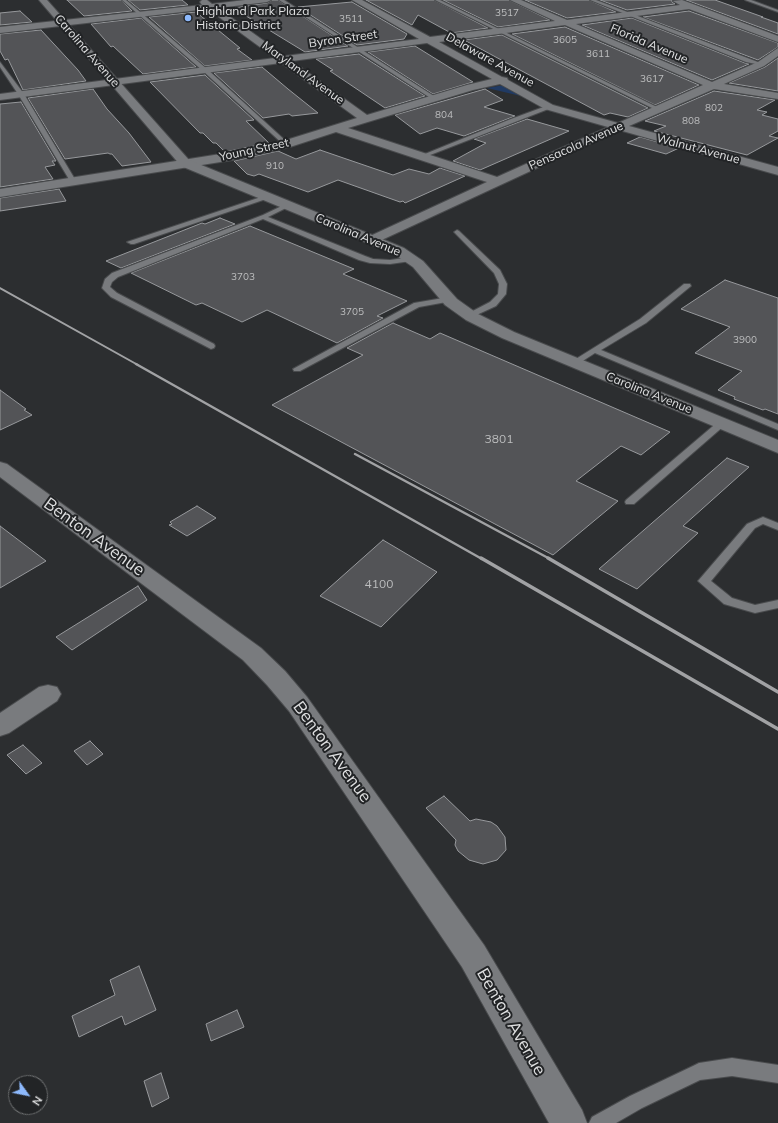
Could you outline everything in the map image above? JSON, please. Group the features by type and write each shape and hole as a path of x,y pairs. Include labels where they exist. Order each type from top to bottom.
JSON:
{"street":[{"name":"Carolina Avenue","path":"43,0 185,163 400,251 418,264 449,299 470,316 508,335 722,423 776,443"},
{"name":"Maryland Avenue","path":"202,0 285,59 365,119"},
{"path":"0,30 267,0"},
{"name":"Delaware Avenue","path":"356,0 503,80 548,107 618,127"},
{"name":"Florida Avenue","path":"514,0 711,85 778,96"},
{"path":"674,0 778,39"},
{"name":"Byron Street","path":"0,97 690,6"},
{"name":"Pensacola Avenue","path":"373,240 477,193 498,181 761,64 778,51"},
{"name":"Young Street","path":"0,193 232,156 286,144 471,87 503,80"},
{"path":"471,87 495,93"},
{"path":"510,97 548,107"},
{"name":"Walnut Avenue","path":"618,127 772,169"},
{"name":"Maryland Avenue","path":"336,128 498,181"},
{"path":"772,169 778,161"},
{"name":"Benton Avenue","path":"0,468 252,654 276,678 307,717 473,956 569,1123"},
{"path":"0,726 48,694"}],"lane":[{"path":"124,0 205,70 286,144"},
{"path":"281,0 434,98"},
{"path":"437,0 658,109"},
{"path":"592,0 748,61 761,64"},
{"path":"747,0 778,11"},
{"path":"0,62 73,181"},
{"path":"423,156 548,107"},
{"path":"131,242 267,197"},
{"path":"211,346 114,295 106,288 108,281 116,275 265,216 288,205"},
{"path":"265,216 265,218 362,258 373,261 390,262 411,259"},
{"path":"457,232 497,272 503,284 502,294 494,304 470,316"},
{"path":"575,362 642,321 687,286"},
{"path":"297,369 417,305 449,299"},
{"path":"594,350 778,426"},
{"path":"630,502 722,423"},
{"path":"778,527 763,520 751,526 704,581 728,601 755,610 778,604"},
{"path":"598,1123 636,1102 700,1072 732,1067 778,1074"}],"shaded area":[{"path":"504,85 525,97 487,88"}],"building":[{"path":"67,0 121,0 132,11 84,16"},
{"path":"128,0 182,0 188,5 140,10"},
{"path":"272,0 278,0 348,46 305,52 233,8 267,3"},
{"path":"366,0 434,0 488,28 451,33 418,15 412,25"},
{"path":"443,0 509,0 550,20 498,27"},
{"path":"525,0 589,0 616,12 567,18"},
{"path":"600,0 672,0 675,4 627,10"},
{"path":"686,0 715,0 763,17 761,17 778,23 778,34"},
{"path":"352,2 407,34 404,39 357,45 298,7"},
{"path":"20,11 32,22 0,25 0,13"},
{"path":"689,11 778,43 778,47 758,60 643,17"},
{"path":"196,12 240,48 237,49 252,60 205,66 149,17"},
{"path":"141,18 196,67 143,74 113,46 111,47 91,24"},
{"path":"632,18 749,64 712,80 582,25"},
{"path":"565,27 699,85 655,105 512,34"},
{"path":"41,30 78,70 86,81 23,90 8,59 5,60 0,51 0,34"},
{"path":"502,35 648,108 628,117 610,113 604,115 464,40"},
{"path":"415,46 473,82 433,94 368,52"},
{"path":"359,54 425,96 385,108 330,71 333,70 316,59"},
{"path":"778,58 778,91 729,83 765,67"},
{"path":"262,67 318,113 292,116 289,114 263,118 214,73"},
{"path":"205,75 254,120 246,121 269,143 225,152 203,133 200,133 150,82"},
{"path":"93,89 107,109 129,133 151,162 122,166 112,154 108,153 65,159 28,98"},
{"path":"485,89 503,100 484,107 515,116 464,136 437,128 420,134 395,115"},
{"path":"714,91 775,100 757,110 767,112 762,115 778,119 778,131 769,136 778,138 747,155 654,131 666,126 645,121"},
{"path":"21,102 56,161 52,161 55,165 45,167 53,179 0,187 0,104"},
{"path":"527,119 569,131 480,170 453,161 486,143 474,139"},
{"path":"640,137 679,148 666,154 627,143"},
{"path":"320,150 393,175 409,169 429,174 440,168 465,176 405,203 403,201 400,202 338,180 308,192 259,174 254,176 247,174 234,161 278,151 296,159"},
{"path":"59,189 66,201 0,211 0,198"},
{"path":"220,218 235,224 121,268 106,261 202,223 205,224"},
{"path":"250,226 354,269 343,274 407,301 377,316 383,318 337,343 267,310 242,322 202,303 196,305 131,273"},
{"path":"725,280 778,298 778,414 734,399 735,397 718,390 742,371 695,353 730,327 681,309"},
{"path":"393,323 430,339 440,333 670,432 641,455 621,446 576,481 618,501 553,555 272,405 363,355 347,348"},
{"path":"0,390 26,409 24,410 32,415 0,430"},
{"path":"727,458 749,467 683,526 698,533 637,589 599,569"},
{"path":"197,506 216,518 187,536 169,525 172,524 170,522"},
{"path":"0,526 46,561 0,588"},
{"path":"383,540 437,572 381,627 320,596"},
{"path":"138,586 147,600 72,650 56,637"},
{"path":"90,741 103,754 87,765 74,751"},
{"path":"23,745 42,763 26,774 7,755"},
{"path":"444,796 470,821 476,819 491,822 497,826 505,837 506,850 497,860 483,864 469,860 458,851 455,845 456,840 426,808"},
{"path":"139,966 156,1010 125,1025 122,1016 79,1037 72,1016 115,995 110,980"},
{"path":"237,1010 244,1027 211,1041 206,1024"},
{"path":"161,1073 169,1098 152,1107 144,1081"}],"railway":[{"path":"0,288 138,365"},
{"path":"136,364 482,559"},
{"path":"355,454 550,559"},
{"path":"481,558 778,729"},
{"path":"548,558 778,692"}],"place":[{"name":"Highland Park Plaza Historic District","path":"188,18"}]}
